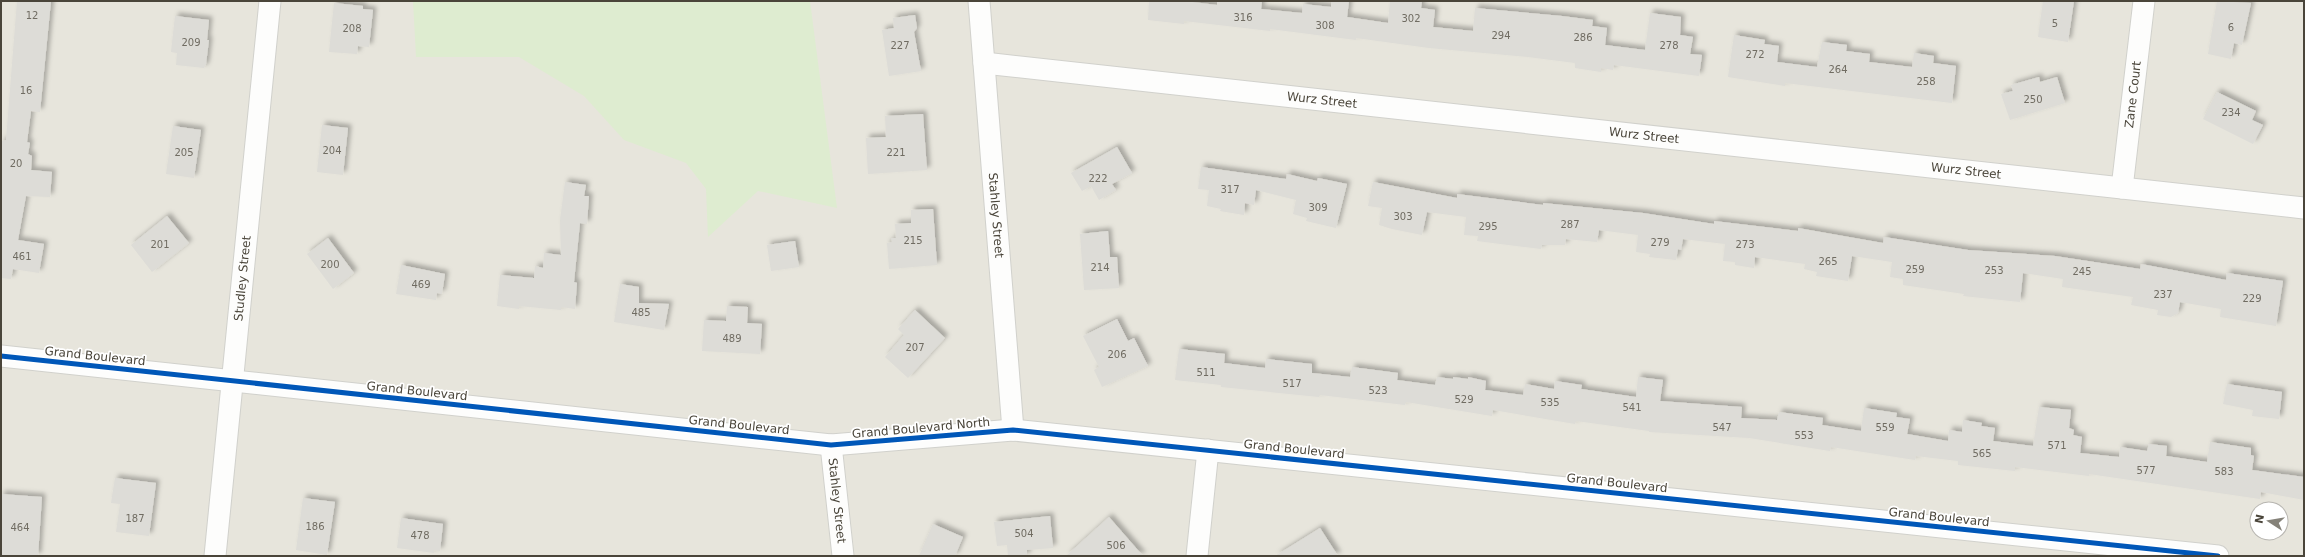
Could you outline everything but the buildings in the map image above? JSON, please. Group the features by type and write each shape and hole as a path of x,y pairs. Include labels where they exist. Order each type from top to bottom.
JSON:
{"street":[{"name":"Studley Street","path":"215,556 231,380 270,1"},
{"name":"Stahley Street","path":"979,1 1013,430"},
{"name":"Zane Court","path":"2122,188 2144,1"},
{"name":"Wurz Street","path":"984,63 2304,208"},
{"name":"Grand Boulevard","path":"1,356 831,445"},
{"name":"Grand Boulevard","path":"1013,430 2218,556"},
{"name":"Grand Boulevard North","path":"831,445 1013,430"},
{"name":"Stahley Street","path":"831,445 843,556"},
{"path":"1197,556 1208,450"}],"shaded area":[{"path":"1,1 2304,1 2304,556 1,556"}],"green space":[{"path":"413,1 810,1 837,208 758,191 708,237 706,189 686,163 624,140 584,96 519,57 416,57"}],"cycle path":[{"path":"1,356 831,445 1013,430 2218,556"}]}
